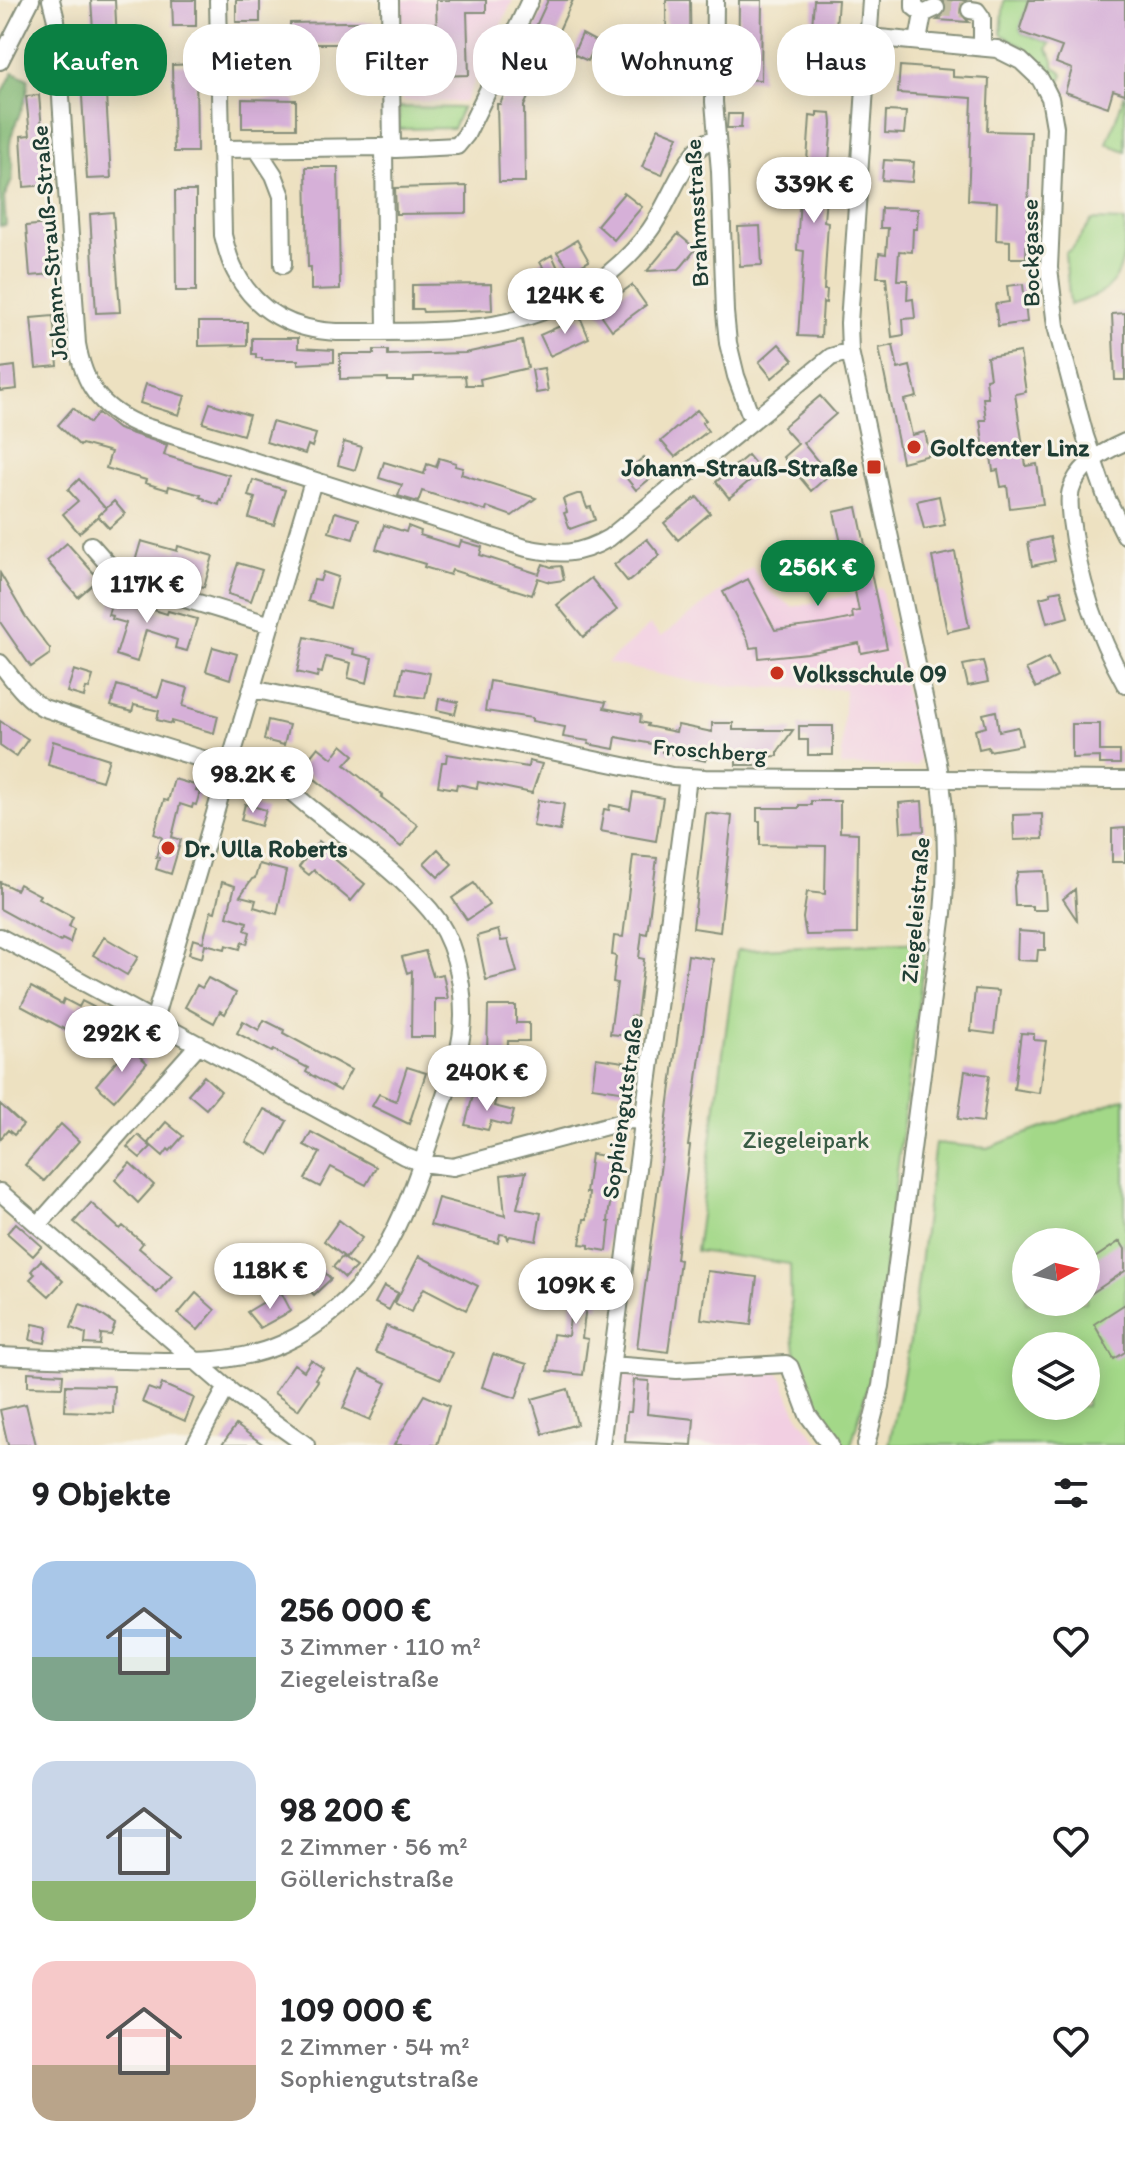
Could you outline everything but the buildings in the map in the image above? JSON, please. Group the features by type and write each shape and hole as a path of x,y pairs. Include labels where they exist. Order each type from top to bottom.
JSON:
{"street":[{"path":"0,61 31,0"},
{"name":"Johann-Strauß-Straße","path":"51,0 56,20 77,344 84,374 99,399 111,410 137,424 526,548 577,553 609,538 831,357 850,351"},
{"path":"218,0 223,235 234,269 251,296 278,318 296,326 317,331 460,330 520,319 572,297 606,276 629,256 669,201 701,145 717,139"},
{"path":"386,332 390,0"},
{"path":"221,149 453,147 462,143 530,0"},
{"name":"Brahmsstraße","path":"715,0 714,102 728,343 736,376 754,419"},
{"name":"Ziegeleistraße","path":"869,24 871,0"},
{"path":"918,41 924,7"},
{"path":"970,10 977,11 982,18 982,47"},
{"name":"Bockgasse","path":"895,39 997,49 1021,61 1040,79 1050,98 1055,127 1049,268 1056,326 1093,460 1106,497 1125,535"},
{"name":"Ziegeleistraße","path":"864,96 849,323 850,351 941,779 947,843 943,913 881,1386 866,1445"},
{"path":"257,149 274,175 282,196 283,265"},
{"path":"1125,442 1093,460 1082,471 1071,490 1069,503 1079,567 1088,597 1125,684"},
{"path":"154,1020 313,481"},
{"path":"91,545 122,580 271,625"},
{"path":"0,663 26,695 44,708 207,760 260,771 292,794 410,889 432,913 447,936 462,992 463,1017 460,1045 451,1078 422,1163 393,1232 362,1282 335,1309 296,1338 258,1353 197,1362 0,1356"},
{"name":"Froschberg","path":"252,689 672,776 1125,780"},
{"name":"Sophiengutstraße","path":"601,1445 688,777"},
{"path":"0,937 422,1163 453,1167 629,1120 644,1121"},
{"path":"38,1225 199,1044"},
{"path":"0,1192 227,1387 306,1445"},
{"path":"611,1365 677,1370 786,1364 790,1367 808,1415 830,1445"},
{"path":"195,1445 227,1387"}],"shaded area":[{"path":"401,0 513,0 502,24 473,24 473,85 465,102 402,101 402,96 457,96 457,24 401,24"},
{"name":"Volksschule 09","path":"752,567 765,588 793,607 881,588 920,753 916,766 841,766 845,689 699,683 607,663 650,625 661,637"},
{"path":"776,1370 799,1417 821,1445 613,1445 622,1371"}],"green space":[{"path":"1004,0 1029,0 1020,29 1022,33 1050,43 1047,49 1053,66 1063,75 1058,87 1034,56 1001,34"},
{"path":"13,72 24,77 25,101 10,142 13,164 12,180 4,198 6,225 0,226 0,98"},
{"path":"1125,93 1125,151 1107,144"},
{"path":"399,107 462,108 453,128 399,129"},
{"path":"1092,220 1125,221 1122,262 1109,287 1070,305 1065,253 1072,249"},
{"name":"Ziegeleipark","path":"926,942 874,1354 851,1445 839,1445 823,1426 803,1383 793,1337 790,1264 696,1251 737,950"},
{"path":"1125,1098 1125,1445 889,1445 911,1336 935,1143 987,1148"}],"tunnel":[{"path":"936,8 970,10"}],"place":[{"name":"Golfcenter Linz","path":"914,447"},
{"name":"Johann-Strauß-Straße","path":"874,467"},
{"name":"Volksschule 09","path":"777,673"},
{"name":"Dr. Ulla Roberts","path":"168,848"}]}
